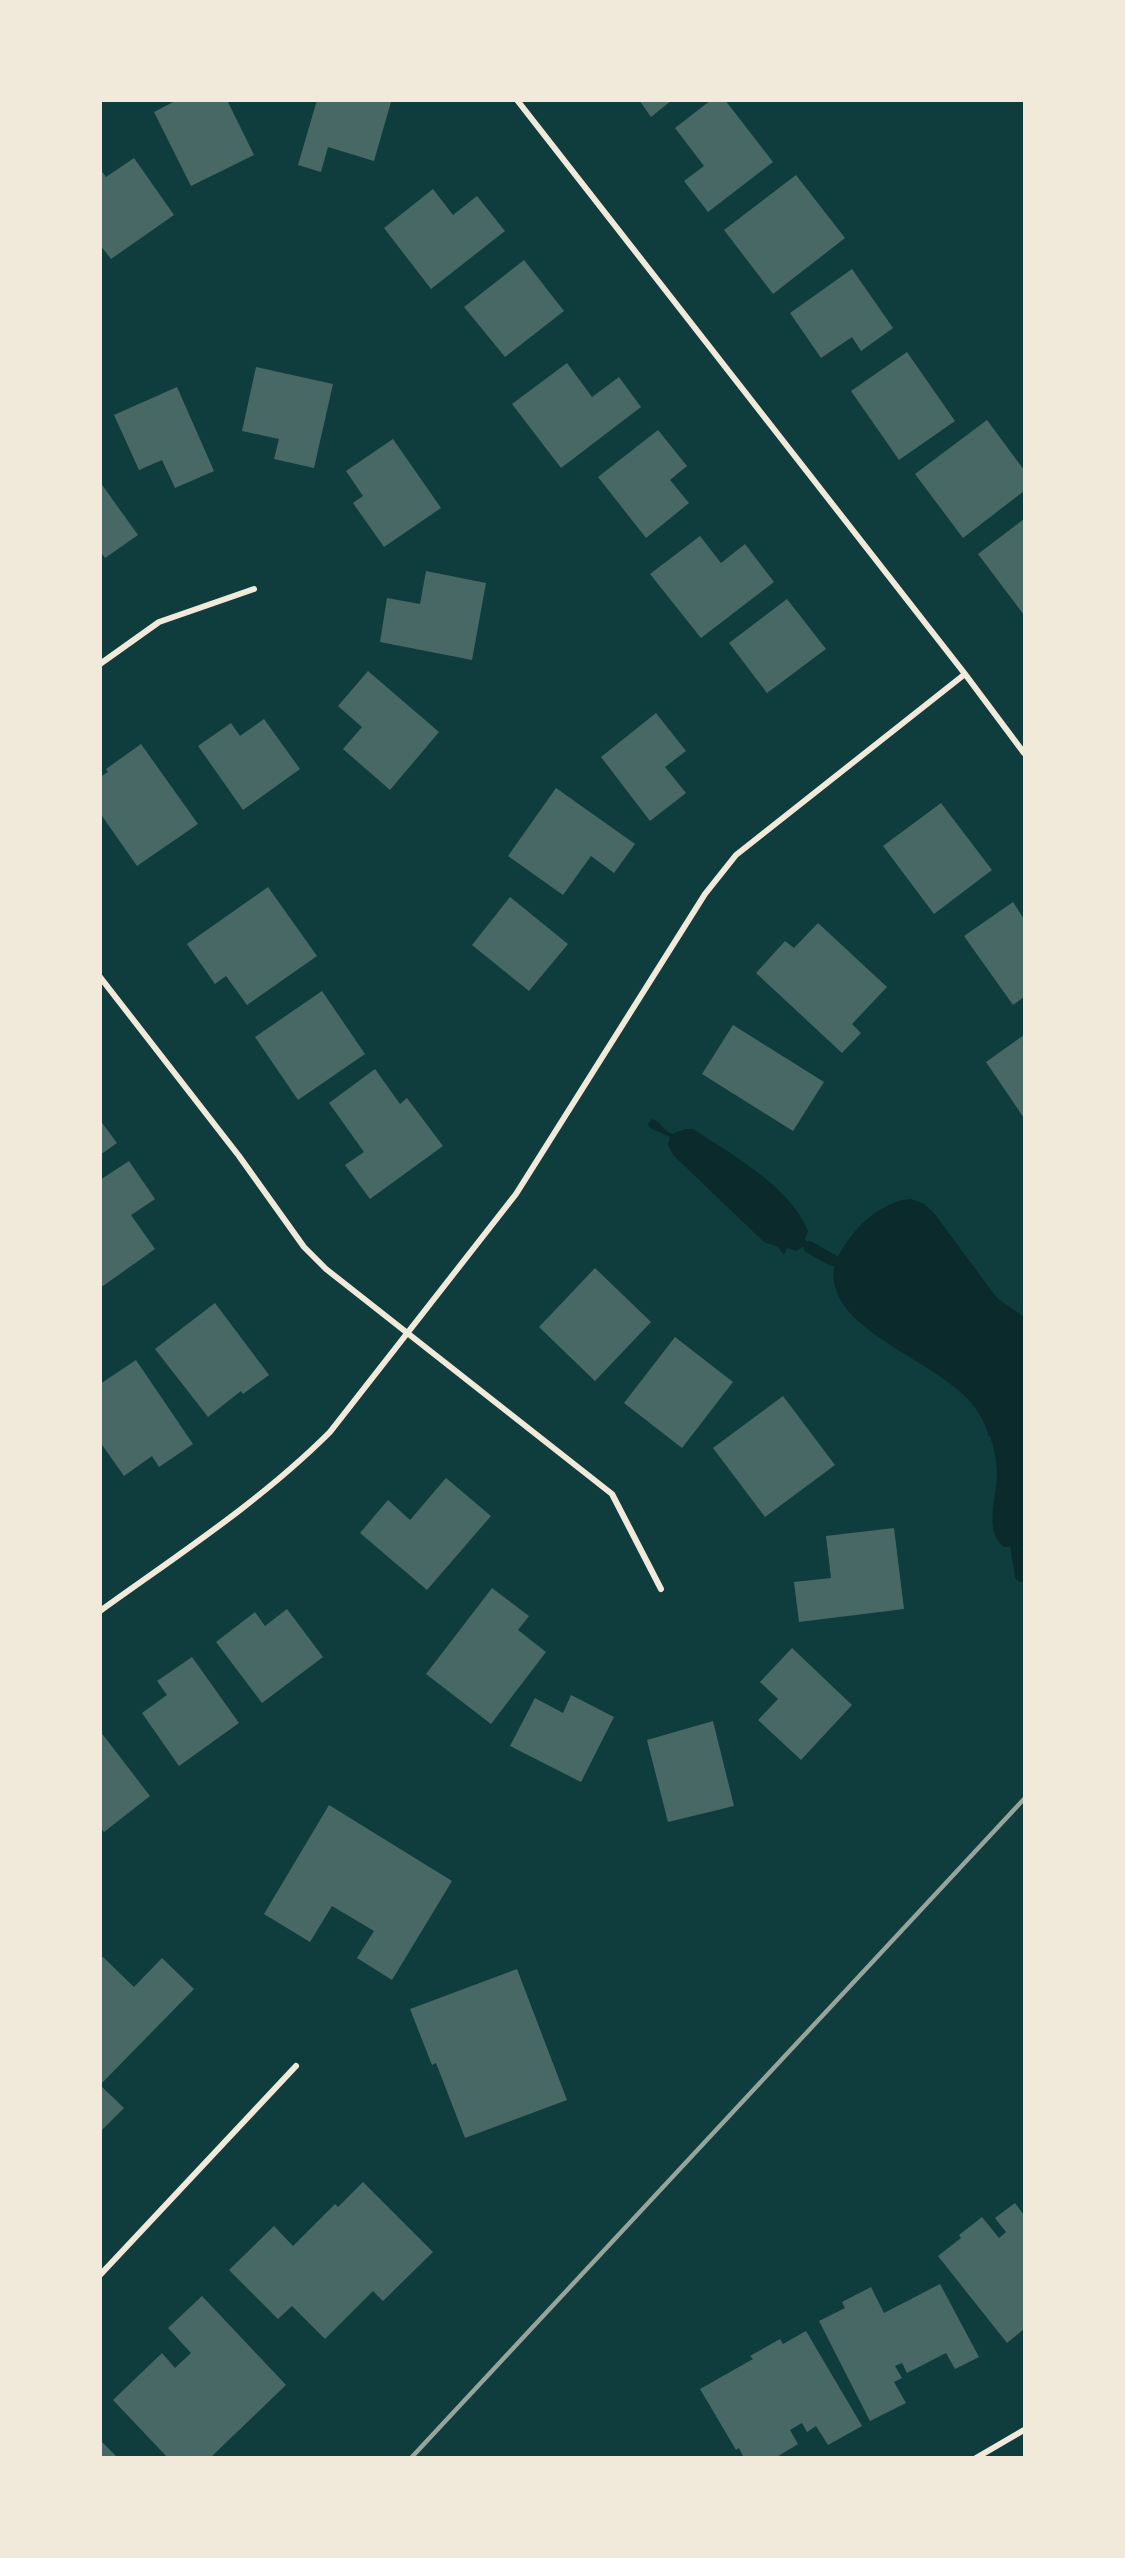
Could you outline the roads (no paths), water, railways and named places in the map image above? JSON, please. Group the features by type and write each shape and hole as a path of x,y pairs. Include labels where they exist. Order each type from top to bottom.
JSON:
{"street":[{"path":"517,100 965,674 1024,753"},
{"path":"100,664 159,622 254,589"},
{"path":"100,1611 260,1496 297,1465 353,1405 516,1194 705,894 736,855 965,674"},
{"path":"100,977 239,1156 304,1247 326,1269 612,1494 661,1589"},
{"path":"100,2275 296,2066"},
{"path":"976,2457 1024,2430"}],"water":[{"path":"652,1119 672,1134 685,1129 693,1129 742,1161 774,1186 800,1215 808,1231 805,1239 809,1249 804,1246 796,1251 787,1248 784,1255 778,1247 764,1242 673,1155 668,1145 670,1137 650,1128 648,1124"},
{"path":"911,1199 924,1204 934,1213 997,1298 1024,1317 1024,1546 1004,1547 994,1532 993,1513 997,1474 995,1455 983,1421 968,1399 946,1380 867,1329 847,1310 835,1288 835,1263 832,1260 836,1260 857,1229 876,1212 899,1201"}],"waterway":[{"path":"809,1247 832,1260"},
{"path":"1016,1545 1021,1576"}],"railway":[{"path":"411,2458 1024,1799"}]}
